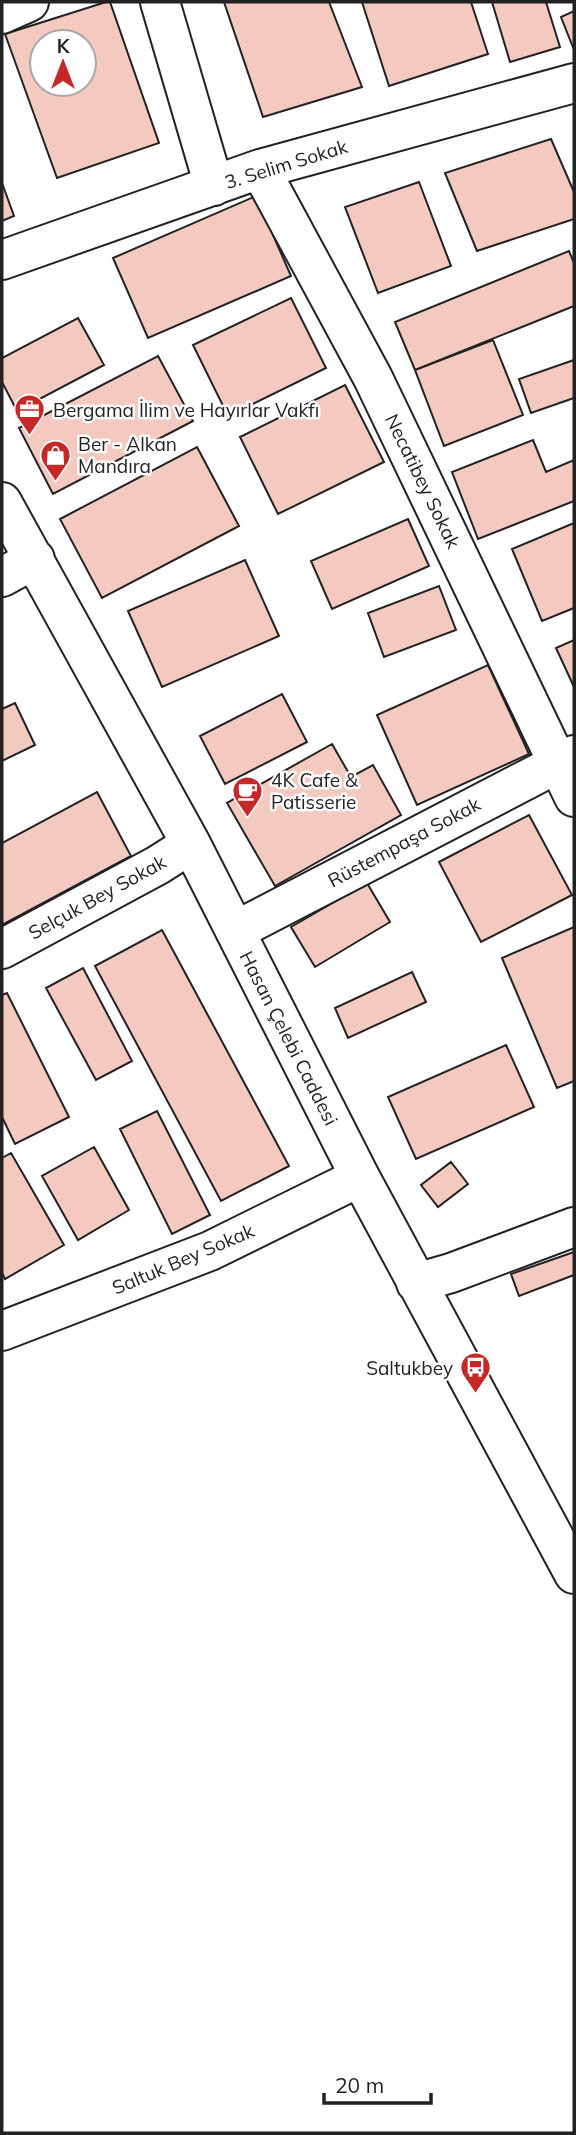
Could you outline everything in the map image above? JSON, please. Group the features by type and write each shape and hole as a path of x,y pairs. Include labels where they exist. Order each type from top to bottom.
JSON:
{"street":[{"path":"2,14 29,2"},
{"path":"160,2 214,187"},
{"name":"3. Selim Sokak","path":"2,260 260,169 574,83"},
{"name":"Necatibey Sokak","path":"260,169 373,378 566,759 574,797"},
{"name":"Hasan Çelebi Caddesi","path":"2,502 191,844 360,1177 574,1574"},
{"path":"2,577 35,559"},
{"name":"Rüstempaşa Sokak","path":"235,930 566,759"},
{"name":"Selçuk Bey Sokak","path":"2,949 158,865 191,844"},
{"name":"Saltuk Bey Sokak","path":"2,1331 210,1251 360,1177"},
{"path":"416,1283 451,1273 574,1227"}],"building":[{"path":"110,2 159,143 57,178 28,98 98,98 98,28 28,28 28,98 5,34"},
{"path":"224,2 329,2 362,87 263,117"},
{"path":"362,2 471,2 488,54 389,86"},
{"path":"492,2 546,2 560,47 510,62"},
{"path":"574,11 574,50 561,17"},
{"path":"551,139 574,192 574,219 477,251 445,173"},
{"path":"419,182 451,266 378,293 345,207"},
{"path":"2,183 14,216 2,221"},
{"path":"256,196 291,276 148,338 113,258"},
{"path":"569,251 574,263 574,306 415,370 395,322"},
{"path":"291,298 326,368 228,416 193,345"},
{"path":"78,318 104,365 17,411 2,382 2,358"},
{"path":"493,340 523,415 444,446 415,370"},
{"path":"158,356 193,421 53,494 19,428"},
{"path":"574,360 574,398 531,413 519,379"},
{"path":"345,385 384,462 278,514 240,437"},
{"path":"533,440 546,472 574,460 574,501 478,539 452,472"},
{"path":"197,447 239,526 102,598 60,519"},
{"path":"408,519 429,566 332,609 311,561"},
{"path":"574,523 574,608 542,621 512,549"},
{"path":"245,560 279,636 162,687 128,611"},
{"path":"439,586 456,630 384,657 368,613"},
{"path":"574,640 574,687 556,648"},
{"path":"488,665 529,754 417,805 377,715"},
{"path":"282,694 307,742 225,784 200,736"},
{"path":"15,703 35,745 2,761 2,709"},
{"path":"332,744 351,777 373,765 401,815 275,886 227,803"},
{"path":"97,792 131,856 2,925 2,843"},
{"path":"529,815 572,895 481,942 439,862"},
{"path":"367,883 390,922 315,967 291,927"},
{"path":"574,927 574,1081 557,1088 502,958"},
{"path":"162,930 289,1166 221,1201 95,966"},
{"path":"83,968 132,1061 96,1080 46,988"},
{"path":"412,972 426,1002 348,1038 335,1008"},
{"path":"7,993 69,1117 15,1144 2,1117 2,995"},
{"path":"506,1045 534,1107 416,1159 388,1097"},
{"path":"157,1111 210,1215 172,1234 120,1129"},
{"path":"94,1147 129,1210 78,1240 42,1176"},
{"path":"11,1153 64,1245 5,1279 2,1273 2,1158"},
{"path":"451,1162 468,1184 438,1207 421,1185"},
{"path":"574,1252 574,1275 519,1296 511,1274"}],"place":[{"name":"Bergama İlim ve Hayırlar Vakfı","path":"30,437"},
{"name":"Ber - Alkan Mandıra","path":"55,482"},
{"name":"4K Cafe & Patisserie","path":"248,818"},
{"name":"Saltukbey","path":"476,1395"}]}
